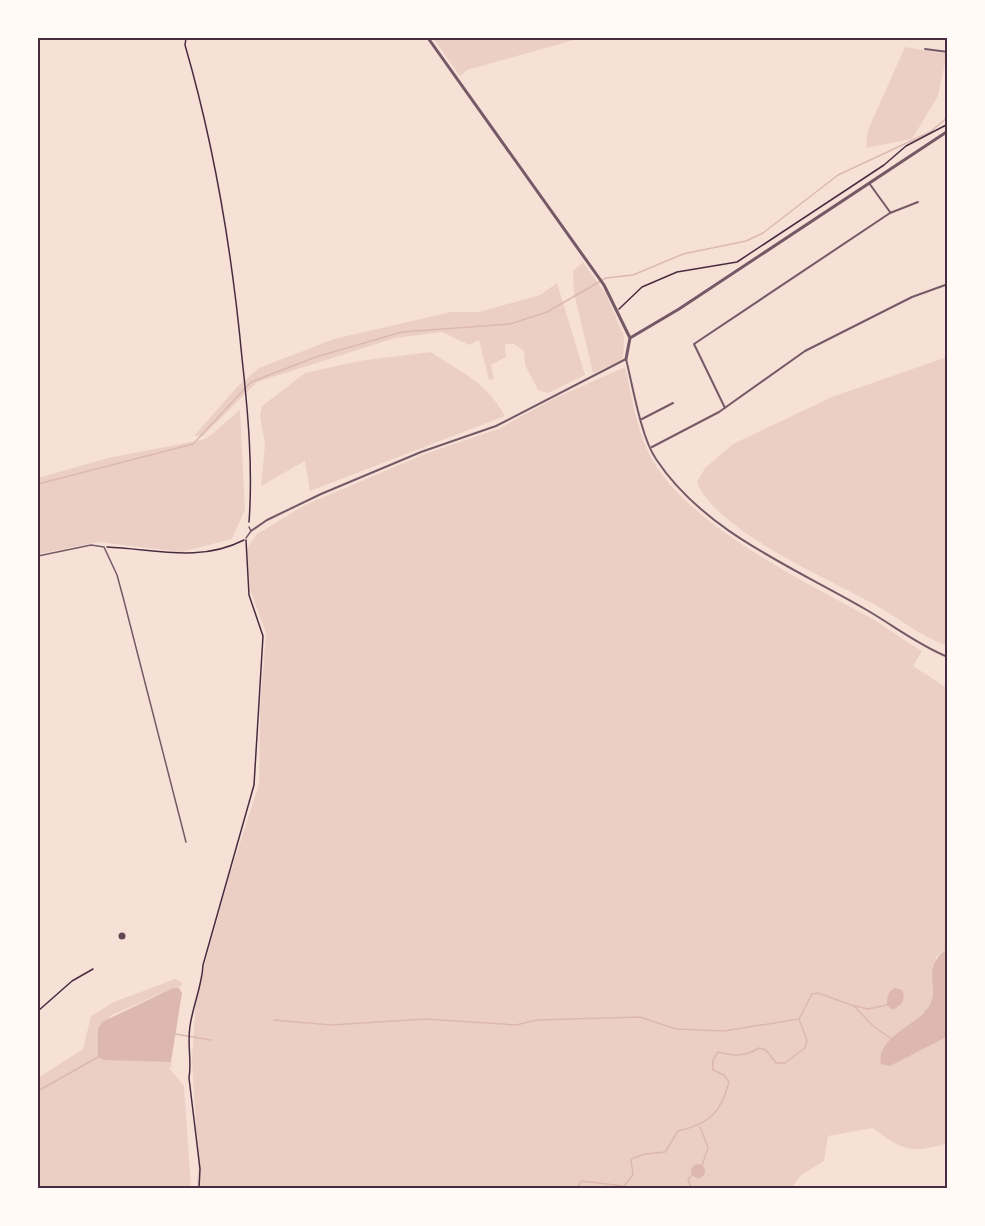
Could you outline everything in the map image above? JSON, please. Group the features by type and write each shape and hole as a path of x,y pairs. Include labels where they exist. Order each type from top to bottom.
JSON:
{"street":[{"path":"428,38 604,285 618,310 630,338 626,359 651,447 655,458 677,487 727,529 787,567 866,609 928,649 948,657"},
{"path":"926,49 948,52"},
{"path":"630,338 679,309 948,131"},
{"path":"868,183 890,213"},
{"path":"725,408 694,344 890,213 918,202"},
{"path":"651,447 725,408 805,351 912,297 948,284"},
{"path":"252,531 267,520 321,494 421,452 496,426 626,359"},
{"path":"642,419 673,403"}],"lane":[{"path":"246,538 252,531 249,527"},
{"path":"38,556 91,545 104,547 120,586 186,842"}],"path":[{"path":"186,38 185,45 222,193 246,392 249,527"},
{"path":"618,310 642,287 677,272 737,262 884,165 906,146 948,124"},
{"path":"104,547 181,555 208,553 246,538 249,595 262,636 254,785 202,965 202,981 190,1027 189,1078 200,1169 199,1188"},
{"path":"38,1011 72,981 93,969"}],"shaded area":[{"path":"433,38 581,38 467,70 460,76"},
{"path":"905,47 947,54 938,96 912,139 866,148 868,130"},
{"path":"583,262 606,294 624,336 623,360 593,373 574,293 573,271"},
{"path":"557,283 585,375 548,393 538,390 525,365 524,351 514,344 505,344 506,357 491,365 494,379 489,380 479,340 469,345 442,332 395,338 257,382 203,436 194,436 237,387 259,368 334,339 451,312 479,312 540,295"},
{"path":"431,352 481,386 498,404 505,416 310,491 305,461 261,486 265,444 260,416 262,406 305,373 359,361"},
{"path":"948,357 947,646 927,637 872,603 748,535 708,500 697,482 705,468 733,444 832,397"},
{"path":"625,367 642,438 647,449 669,483 691,505 746,547 868,616 922,651 913,666 947,688 947,949 936,957 932,1001 926,1010 885,1045 890,1066 947,1037 947,1143 925,1149 908,1148 892,1142 873,1128 828,1136 824,1161 801,1175 792,1188 197,1188 198,1162 192,1060 196,996 230,874 259,784 260,708 266,633 250,589 247,548 257,534 305,505 425,454 498,429 553,399"},
{"path":"240,410 245,509 232,539 181,552 99,542 38,554 38,478 108,458 206,439"},
{"path":"947,949 947,1037 890,1066 881,1064 881,1055 889,1041 920,1016 931,1002 934,964"},
{"path":"175,979 183,983 179,988 173,988 110,1016 98,1057 171,1062 172,1067 169,1068 184,1086 191,1188 38,1188 38,1078 83,1049 91,1016 114,1002"},
{"path":"173,988 179,988 182,993 171,1062 103,1060 98,1057 98,1029 102,1022"},
{"path":"895,988 902,990 904,997 900,1005 892,1010 887,1005 887,999 889,993"},
{"path":"698,1164 703,1166 705,1171 703,1176 698,1178 693,1176 691,1171 693,1166"}],"building":[{"path":"122,932 126,936 122,940 118,936"}],"waterway":[{"path":"38,484 193,444 251,382 316,357 402,332 510,324 547,312 606,278 633,275 683,254 746,241 763,233 838,175 930,132 948,117"},
{"path":"577,1188 581,1181 624,1186 633,1175 631,1159 645,1154 665,1152 678,1131 698,1125 712,1116 722,1102 729,1082 724,1075 713,1070 713,1060 718,1052 739,1055 759,1048 766,1050 776,1063 785,1063 805,1048 807,1040 799,1019 812,994 818,993 854,1006 873,1026 893,1040"},
{"path":"855,1006 868,1009 887,1005"},
{"path":"274,1020 331,1025 425,1019 516,1025 537,1020 640,1017 676,1029 724,1031 799,1019"},
{"path":"175,1034 211,1040"},
{"path":"38,1091 100,1056"},
{"path":"700,1127 708,1147 702,1166"},
{"path":"691,1188 688,1179 693,1174"}]}
